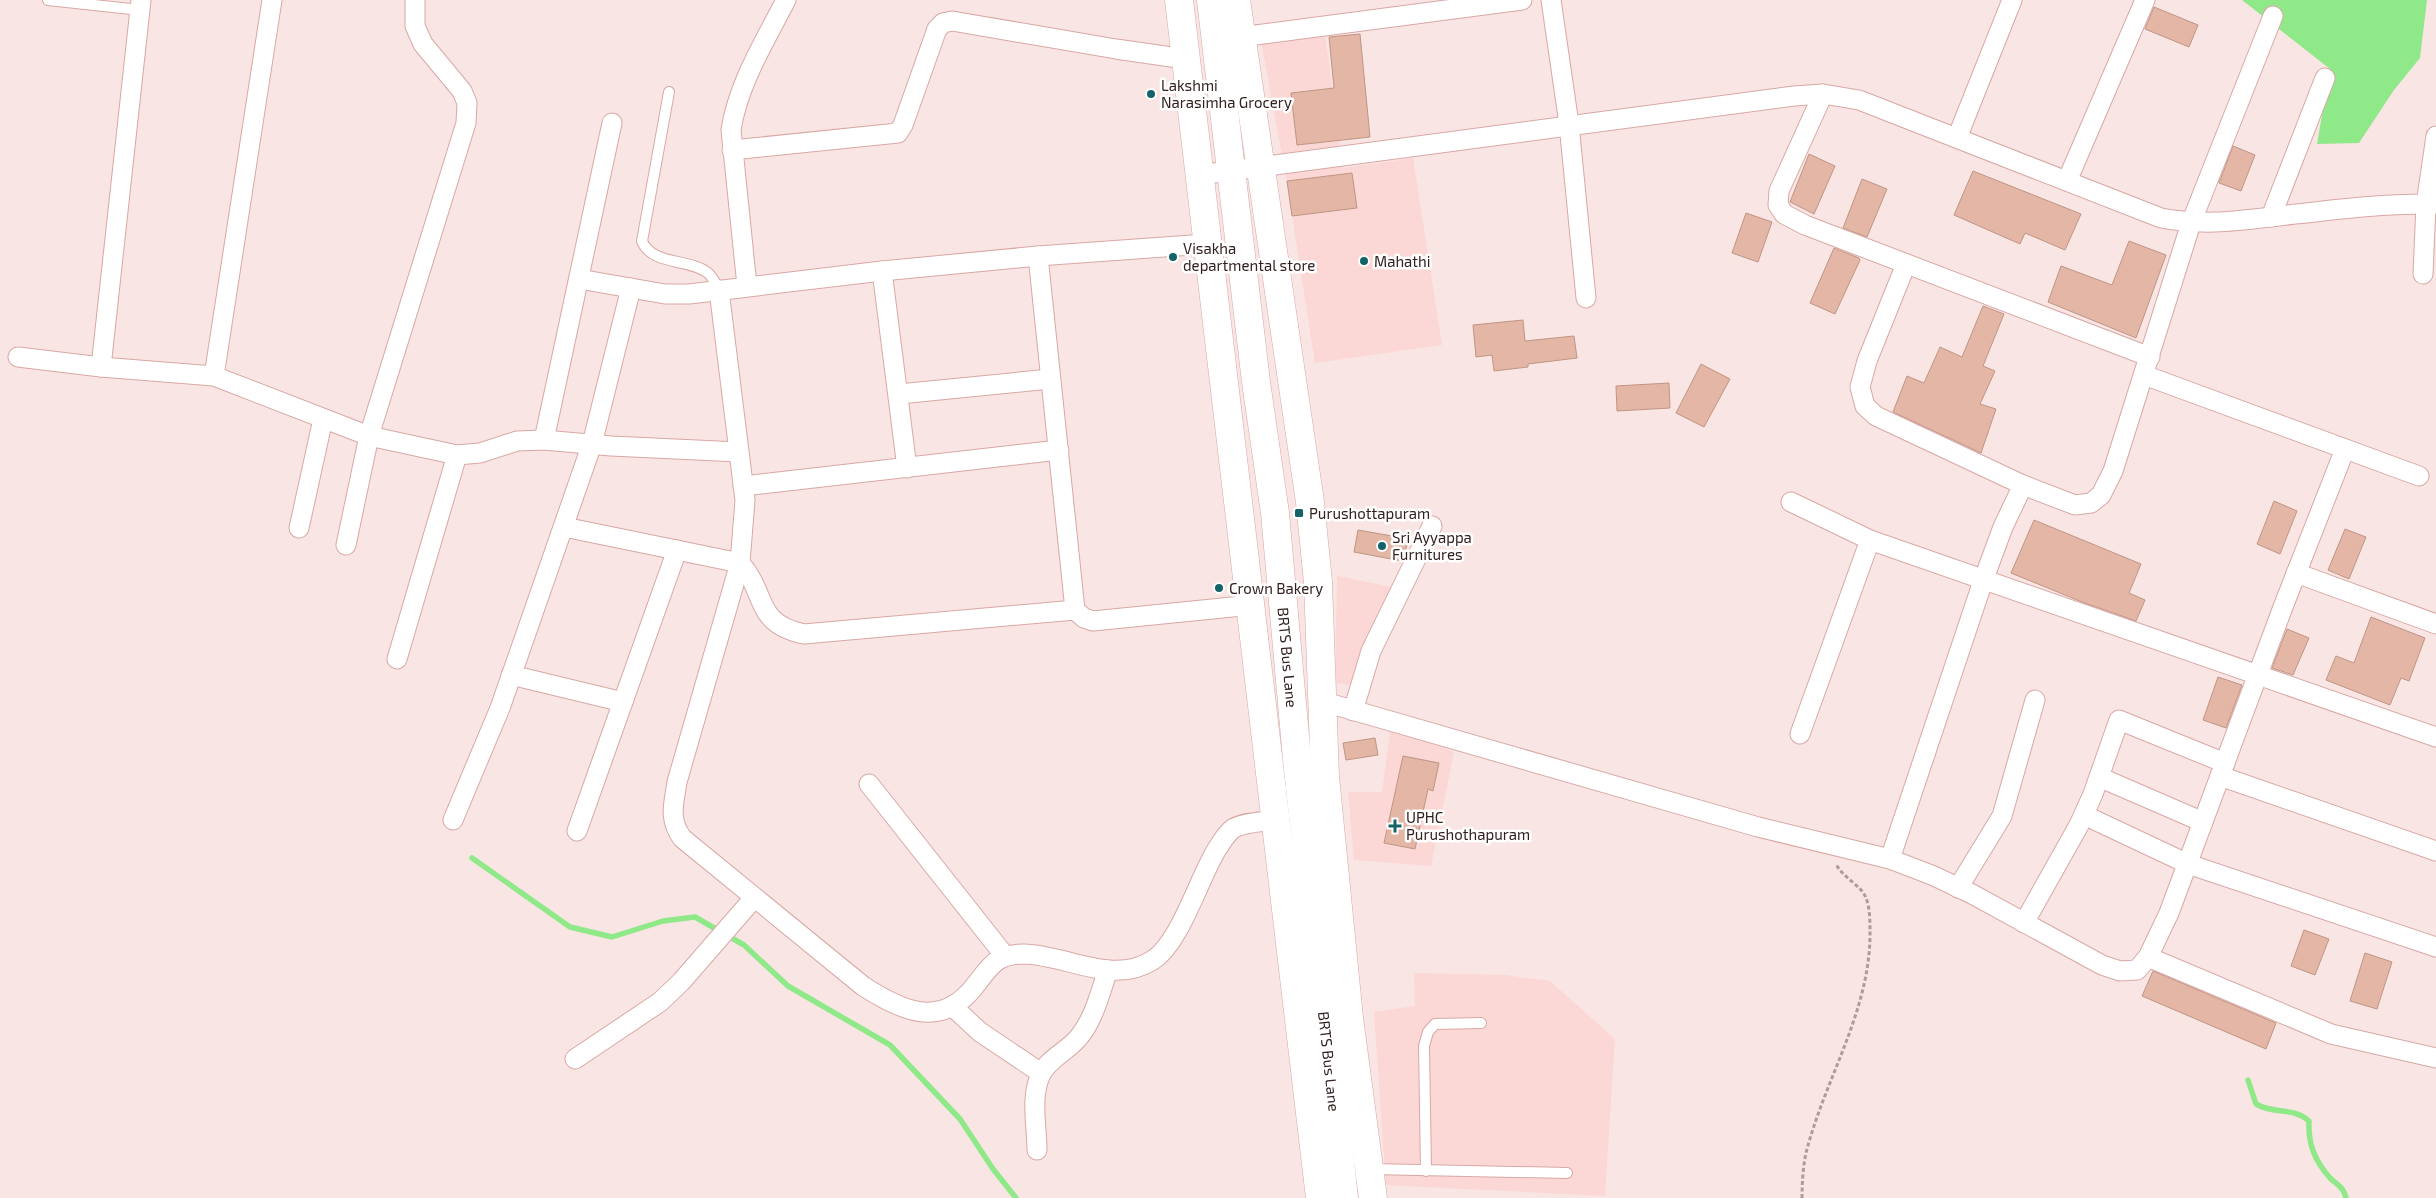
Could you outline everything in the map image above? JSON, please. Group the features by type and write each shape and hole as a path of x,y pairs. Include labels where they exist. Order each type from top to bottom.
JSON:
{"main road":[{"path":"1179,0 1200,176 1206,244 1252,605 1275,820 1320,1198"},
{"name":"BRTS Bus Lane","path":"1211,0 1256,382 1280,557 1298,768 1344,1198"},
{"path":"1236,0 1259,169 1278,277 1310,502 1318,582 1325,777 1347,998 1373,1198"}],"street":[{"path":"214,376 272,0"},
{"path":"346,545 369,436 466,123 467,103 462,91 423,44 415,26 416,0"},
{"path":"747,286 732,150 734,112 749,73 786,0"},
{"path":"1240,37 1522,0"},
{"path":"1551,0 1569,124 1586,298"},
{"path":"1957,138 2012,0"},
{"path":"2067,181 2145,0"},
{"path":"101,367 141,5"},
{"path":"1906,264 1867,361 1860,387 1865,406 1876,416 2023,485 2075,505 2090,503 2101,495 2113,471 2191,223 2273,16"},
{"path":"732,150 898,132 903,125 937,29 943,23 952,21 1185,59"},
{"path":"2271,217 2325,78"},
{"path":"1200,176 1569,124 1823,94 1860,100 2161,218 2191,223 2271,217 2367,206 2431,204"},
{"path":"1823,94 1779,192 1778,205 1784,214 1805,225 2150,357"},
{"path":"544,440 612,123"},
{"path":"2423,274 2436,136"},
{"path":"579,279 665,294 1038,256 1206,244"},
{"path":"1038,256 1075,610 1084,618 1093,621 1252,605"},
{"path":"882,271 907,468"},
{"path":"453,820 500,708 592,444 631,288"},
{"path":"719,290 744,486 744,519 740,563 677,782 672,813 675,828 682,838 863,986 891,1004 907,1010 930,1012 953,1007 972,989 991,964 1004,956 1025,954 1108,970 1135,969 1154,960 1168,947 1211,859 1225,837 1234,828 1275,820"},
{"path":"18,357 101,367 214,376 369,436 457,455 480,453 517,441 544,440 739,452"},
{"path":"2144,375 2419,476"},
{"path":"899,394 1050,379"},
{"path":"299,528 323,419"},
{"path":"1321,701 1749,825 1890,859 1958,888 2102,965 2120,971 2136,970 2148,957 2169,913 2296,573 2345,449"},
{"path":"744,486 1059,450"},
{"path":"398,659 457,455"},
{"path":"1890,859 1983,581 2003,526 2023,485"},
{"path":"1791,502 1870,540 1983,581 2436,737"},
{"path":"1353,711 1371,651 1432,526"},
{"path":"564,527 740,563 754,582 767,615 776,624 790,631 804,634 1075,610"},
{"path":"1800,734 1870,540"},
{"path":"576,831 677,550"},
{"path":"2296,573 2436,624"},
{"path":"511,676 623,702"},
{"path":"1958,888 2002,816 2035,700"},
{"path":"2024,923 2084,815 2119,720 2222,770 2436,851"},
{"path":"2099,777 2203,822"},
{"path":"869,784 1004,956"},
{"path":"2084,815 2188,864 2436,948"},
{"path":"576,1059 660,1002 681,982 712,944 754,898"},
{"path":"2148,957 2331,1034 2436,1058"},
{"path":"1037,1150 1036,1088 1041,1073 1052,1060 1080,1037 1091,1018 1108,970"},
{"path":"953,1007 980,1032 1041,1073"}],"lane":[{"path":"48,0 141,5"},
{"path":"669,92 642,241 645,247 652,253 700,268 710,274 719,290"},
{"path":"1426,1170 1424,1046 1428,1032 1435,1024 1481,1022"},
{"path":"1369,1169 1567,1174"}],"path":[{"path":"1802,1198 1806,1154 1817,1118 1856,1019 1870,951 1869,916 1866,896 1839,871 1826,844"}],"shaded area":[{"path":"2242,0 2427,0 2420,58 2394,90 2359,143 2317,144 2330,69"},
{"name":"Mahathi","path":"1325,35 1343,168 1413,158 1442,345 1315,363 1286,177 1261,41"},
{"path":"1337,576 1397,588 1351,685 1335,683"},
{"name":"UPHC Purushothapuram","path":"1391,726 1454,752 1431,866 1354,860 1348,792 1382,792"},
{"path":"1414,973 1505,975 1550,981 1615,1039 1605,1196 1386,1185 1374,1012 1415,1006"}],"building":[{"path":"2154,7 2198,25 2189,47 2145,29"},
{"path":"1360,34 1370,137 1297,145 1291,93 1334,88 1329,37"},
{"path":"2233,146 2255,155 2241,191 2219,183"},
{"path":"1809,154 1835,166 1814,214 1790,202"},
{"path":"1973,171 2081,214 2065,250 2025,233 2020,244 1954,215"},
{"path":"1352,173 1357,208 1292,216 1287,181"},
{"path":"1862,179 1887,189 1867,237 1843,228"},
{"path":"1746,213 1772,222 1758,262 1732,253"},
{"path":"2129,241 2166,255 2136,338 2048,302 2061,266 2112,285"},
{"path":"1834,248 1860,260 1835,314 1810,303"},
{"path":"1983,306 2004,314 1983,366 1995,371 1980,404 1996,409 1981,453 1893,412 1907,376 1924,383 1940,347 1962,357"},
{"path":"1523,320 1525,341 1574,336 1577,358 1528,364 1528,367 1494,371 1492,355 1476,357 1473,325"},
{"path":"1701,364 1730,379 1704,427 1676,413"},
{"path":"1669,383 1670,408 1617,411 1616,386"},
{"path":"2274,501 2297,511 2280,554 2257,544"},
{"path":"2034,520 2141,564 2129,593 2145,600 2136,621 2082,602 2011,573"},
{"path":"2345,529 2366,537 2349,579 2328,570"},
{"name":"Sri Ayyappa Furnitures","path":"1358,530 1409,539 1402,561 1354,552"},
{"path":"2371,617 2425,638 2409,681 2401,678 2390,705 2326,680 2336,656 2354,663"},
{"path":"2287,629 2309,638 2293,675 2272,668"},
{"path":"2218,677 2242,685 2226,728 2203,720"},
{"path":"1375,738 1378,755 1346,760 1343,743"},
{"path":"1403,756 1439,763 1433,791 1428,789 1415,849 1384,843"},
{"path":"2304,930 2329,939 2315,975 2291,966"},
{"path":"2365,953 2392,962 2377,1009 2350,1001"},
{"path":"2153,971 2276,1023 2266,1049 2142,996"}],"waterway":[{"path":"472,858 570,927 612,937 663,921 695,917 744,945 788,986 890,1045 960,1119 993,1169 1016,1198"},
{"path":"2248,1080 2256,1104 2296,1114 2309,1121 2311,1144 2316,1158 2330,1178 2342,1189 2346,1198"}],"place":[{"name":"Lakshmi Narasimha Grocery","path":"1151,94"},
{"name":"Visakha departmental store","path":"1173,257"},
{"name":"Mahathi","path":"1364,261"},
{"name":"Purushottapuram","path":"1299,513"},
{"name":"Sri Ayyappa Furnitures","path":"1382,546"},
{"name":"Crown Bakery","path":"1219,588"},
{"name":"UPHC Purushothapuram","path":"1395,826"}]}
